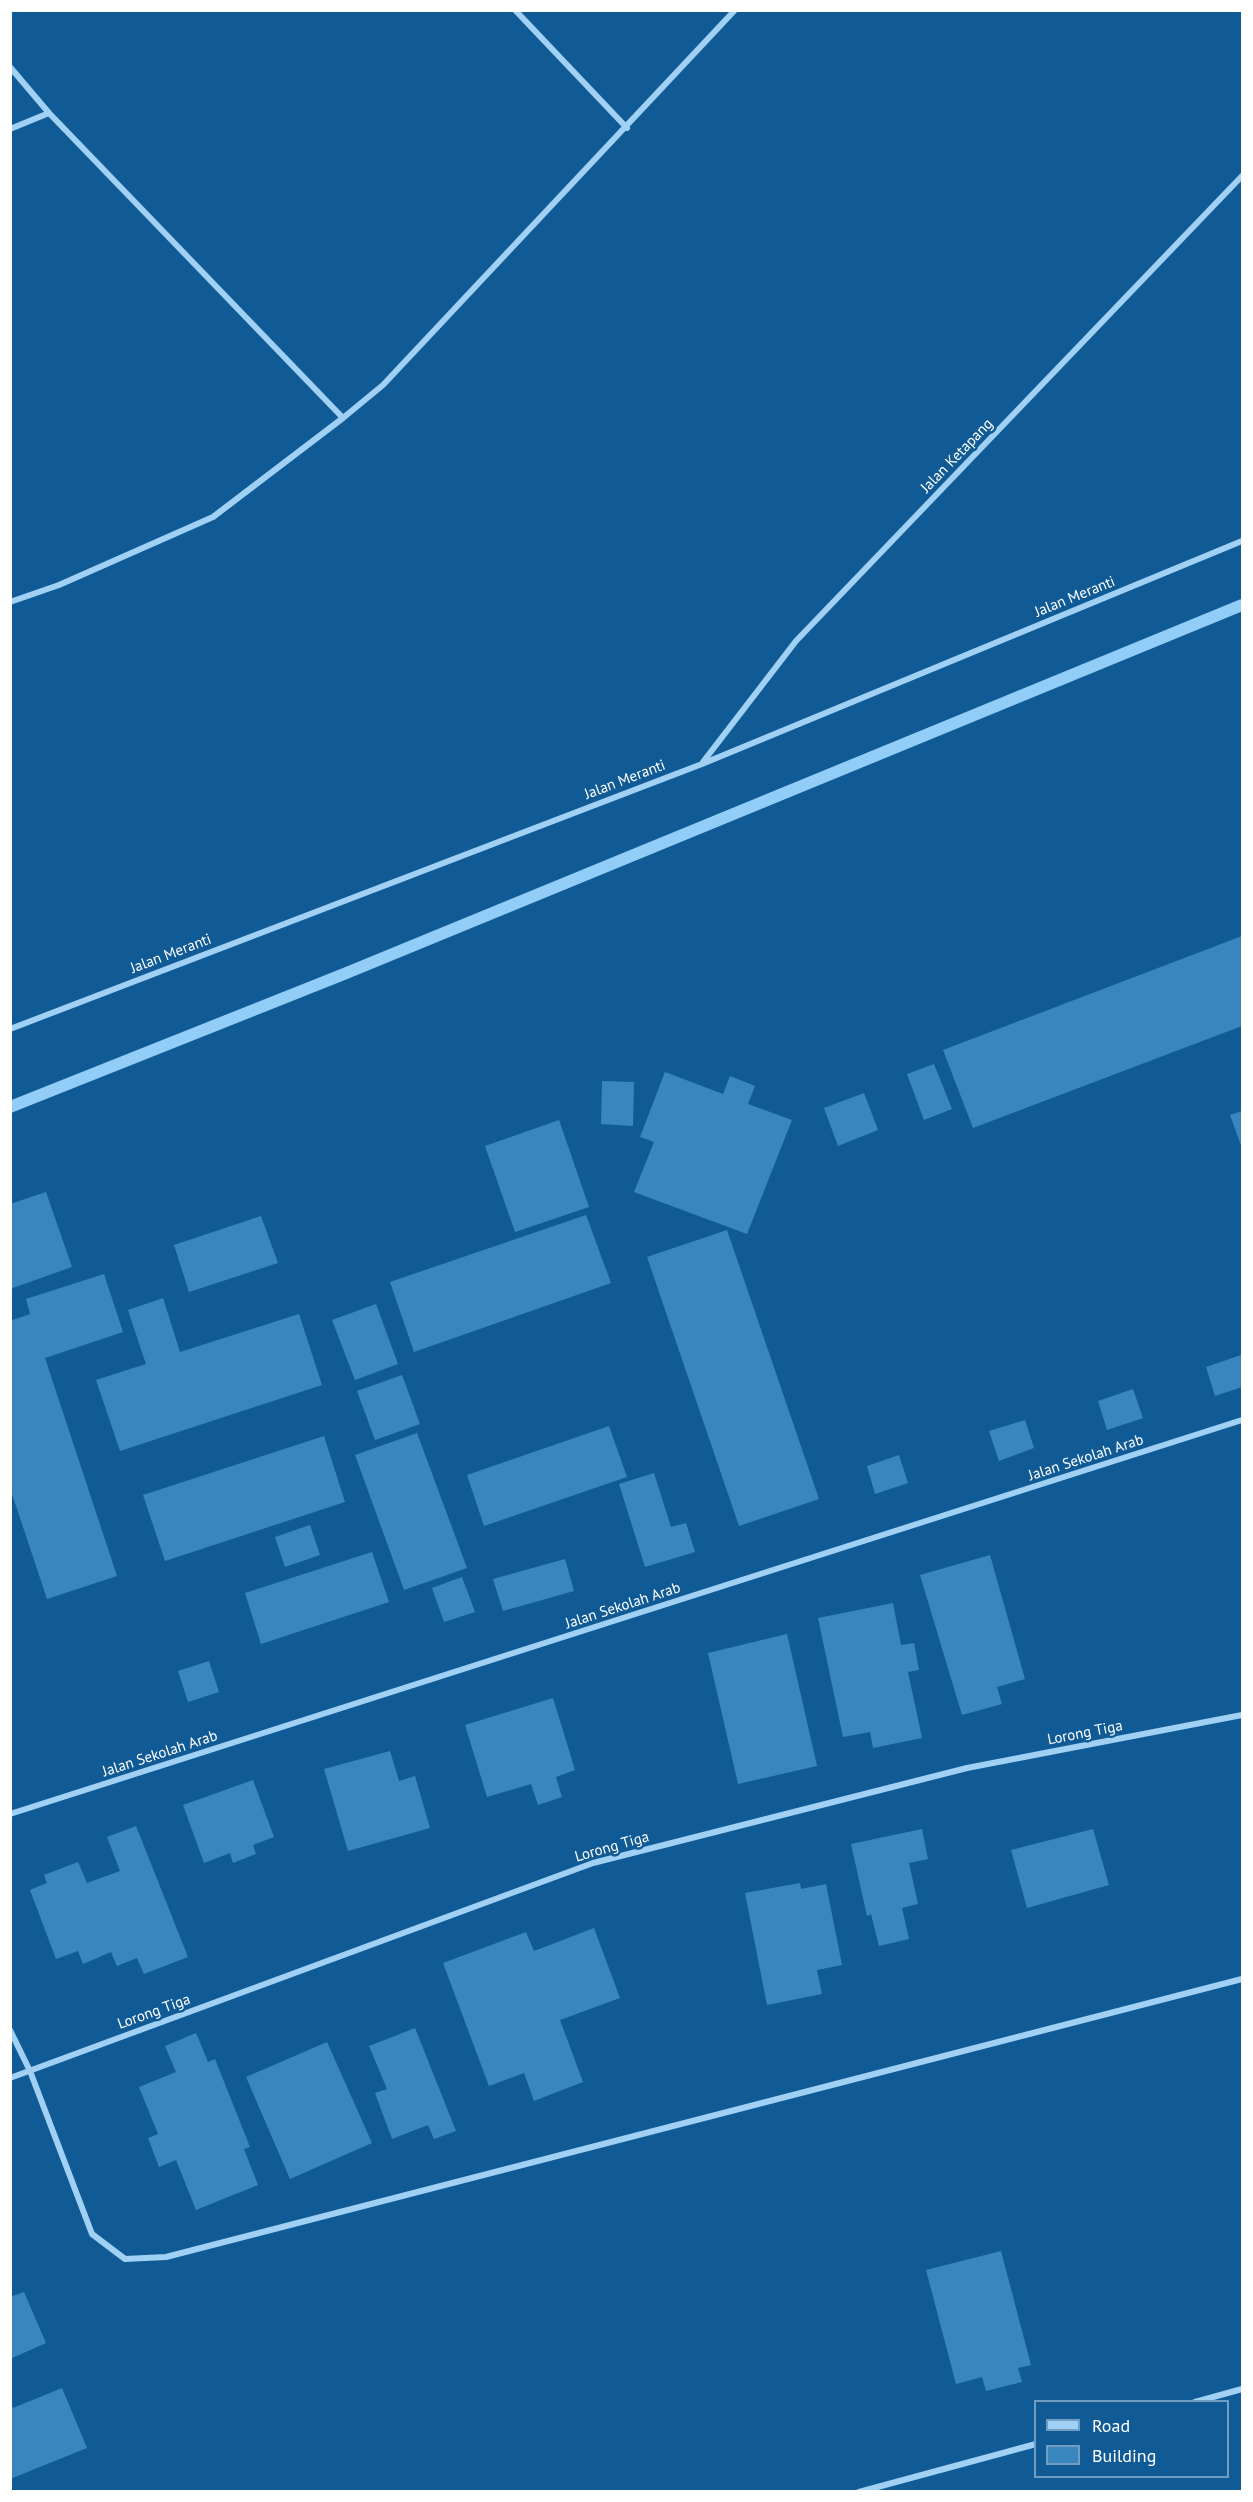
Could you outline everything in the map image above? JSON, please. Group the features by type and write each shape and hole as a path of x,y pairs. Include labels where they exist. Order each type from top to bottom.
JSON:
{"street":[{"path":"515,10 627,128"},
{"path":"10,602 59,585 213,517 383,385 627,128 735,10"},
{"path":"10,67 49,114 343,417"},
{"path":"10,129 49,114"},
{"name":"Jalan Ketapang","path":"702,764 796,641 1242,176"},
{"name":"Jalan Meranti","path":"10,1029 702,764 1242,541"},
{"name":"Jalan Sekolah Arab","path":"10,1814 1242,1420"},
{"name":"Lorong Tiga","path":"10,2078 593,1863 967,1768 1242,1715"},
{"path":"10,2030 30,2071 92,2234 125,2259 166,2257 1242,1979"},
{"path":"1202,2400 1242,2389"},
{"path":"860,2492 1034,2444"}],"building":[{"path":"1242,936 1242,1026 973,1128 943,1050"},
{"path":"934,1064 952,1109 924,1120 907,1074"},
{"path":"665,1072 723,1094 730,1076 755,1086 748,1104 792,1120 747,1234 634,1192 654,1142 640,1137"},
{"path":"602,1081 634,1082 633,1126 601,1124"},
{"path":"864,1093 878,1130 838,1146 824,1108"},
{"path":"1242,1111 1242,1148 1230,1115"},
{"path":"559,1120 589,1207 515,1232 485,1146"},
{"path":"46,1192 72,1267 10,1289 10,1204"},
{"path":"586,1215 611,1283 414,1352 390,1282"},
{"path":"261,1216 278,1263 189,1292 174,1245"},
{"path":"727,1230 819,1499 739,1526 647,1257"},
{"path":"104,1274 123,1332 45,1358 117,1576 47,1599 10,1488 10,1321 30,1314 26,1299"},
{"path":"163,1298 180,1352 299,1314 322,1385 120,1451 96,1380 146,1364 128,1310"},
{"path":"376,1304 398,1364 355,1380 332,1320"},
{"path":"1241,1355 1242,1387 1215,1396 1206,1367"},
{"path":"402,1375 420,1424 375,1440 357,1391"},
{"path":"1133,1389 1143,1418 1107,1430 1098,1401"},
{"path":"1025,1420 1034,1448 999,1461 989,1431"},
{"path":"609,1426 627,1477 484,1526 467,1475"},
{"path":"417,1433 467,1568 404,1590 355,1455"},
{"path":"324,1436 345,1502 165,1561 143,1495"},
{"path":"899,1455 908,1483 875,1494 867,1466"},
{"path":"654,1473 671,1527 686,1523 695,1552 645,1567 619,1484"},
{"path":"310,1525 320,1555 285,1567 275,1537"},
{"path":"372,1552 389,1602 261,1644 245,1593"},
{"path":"990,1555 1025,1679 997,1687 1002,1704 962,1715 920,1575"},
{"path":"565,1559 574,1591 503,1611 493,1579"},
{"path":"462,1577 475,1612 444,1622 432,1588"},
{"path":"893,1603 901,1645 914,1643 919,1670 908,1672 922,1738 873,1748 870,1732 843,1737 818,1618"},
{"path":"787,1634 817,1766 738,1784 708,1653"},
{"path":"209,1661 219,1692 188,1702 178,1671"},
{"path":"553,1698 575,1770 556,1777 562,1797 538,1805 531,1784 487,1797 465,1725"},
{"path":"390,1751 399,1781 415,1776 430,1828 348,1851 324,1769"},
{"path":"253,1780 274,1837 253,1845 256,1854 233,1863 230,1853 204,1863 183,1805"},
{"path":"136,1826 188,1957 144,1974 137,1958 117,1966 111,1952 83,1964 78,1951 56,1959 30,1890 47,1883 44,1875 78,1862 87,1883 120,1871 107,1837"},
{"path":"922,1829 928,1859 909,1863 918,1904 902,1908 909,1939 879,1946 871,1914 867,1916 851,1844"},
{"path":"1093,1829 1109,1885 1027,1908 1011,1850"},
{"path":"800,1883 801,1889 826,1884 842,1965 817,1970 822,1994 767,2005 745,1893"},
{"path":"594,1928 620,1998 560,2020 583,2082 534,2101 524,2073 489,2086 443,1963 526,1932 534,1951"},
{"path":"415,2028 456,2131 434,2139 428,2125 392,2139 375,2093 387,2089 369,2046"},
{"path":"196,2033 208,2062 215,2059 250,2147 244,2149 258,2185 196,2210 176,2160 159,2167 148,2138 158,2134 139,2087 176,2072 165,2046"},
{"path":"327,2042 372,2143 290,2179 246,2077"},
{"path":"1001,2251 1031,2365 1018,2368 1022,2382 986,2391 982,2377 956,2384 926,2270"},
{"path":"24,2292 46,2343 10,2359 10,2297"},
{"path":"62,2388 87,2448 10,2479 10,2403 13,2408"}],"waterway":[{"path":"10,1107 344,974 1242,605"}]}
